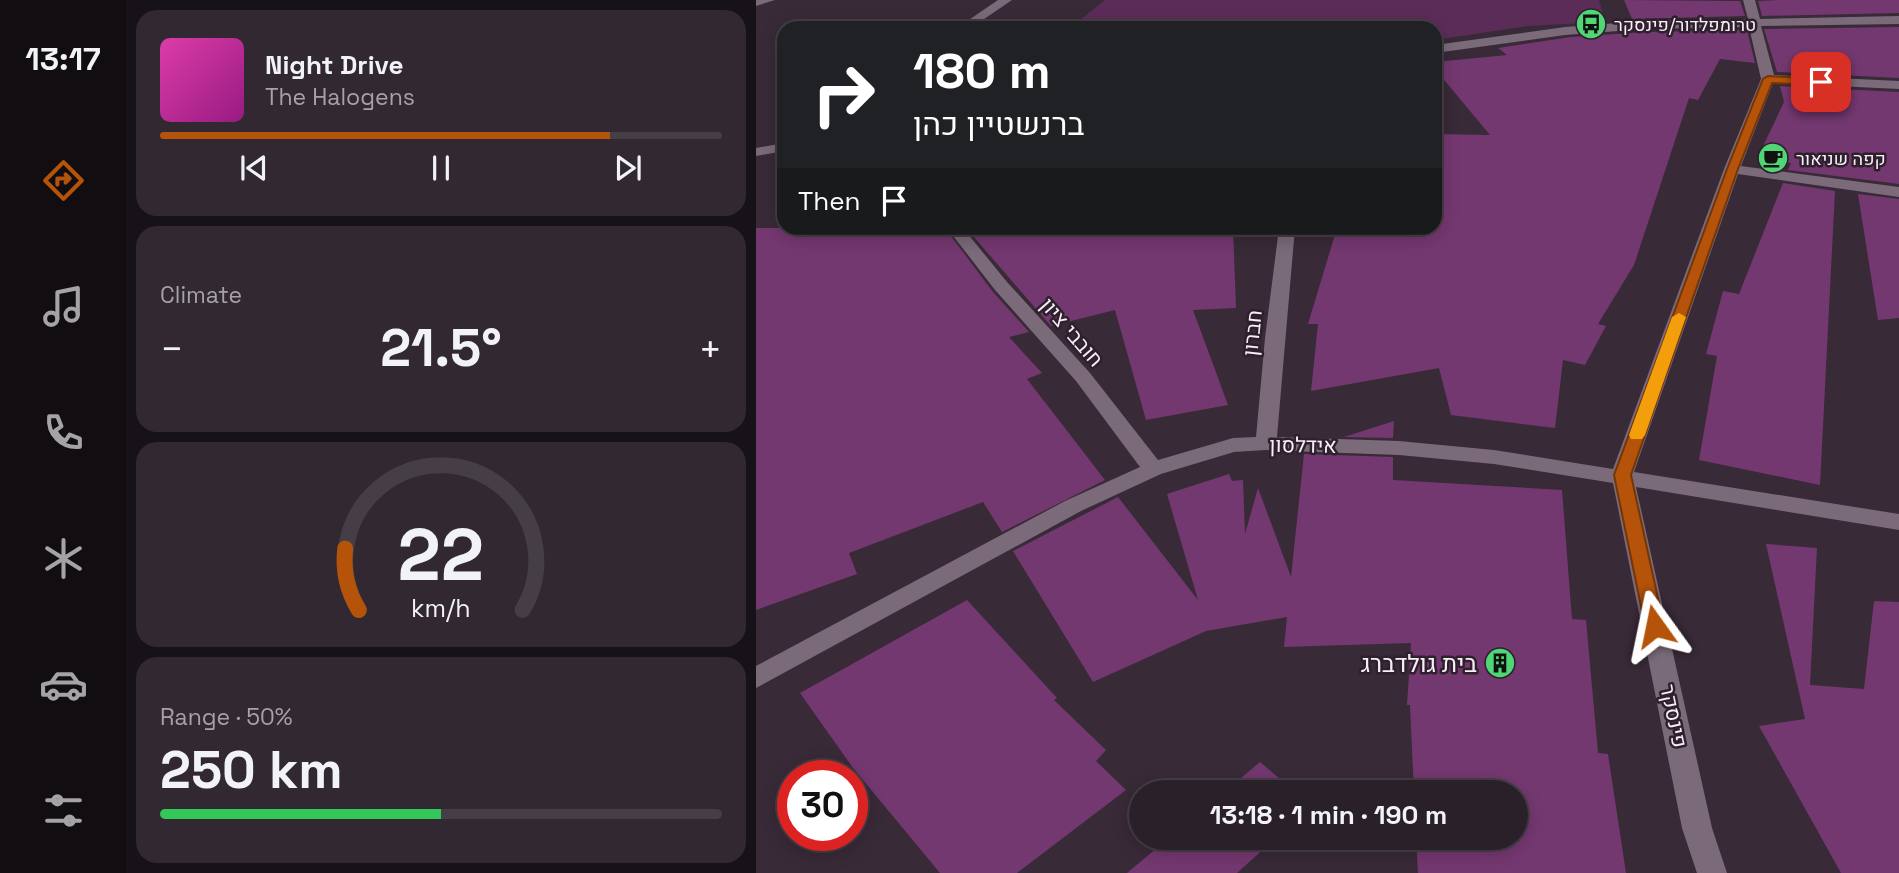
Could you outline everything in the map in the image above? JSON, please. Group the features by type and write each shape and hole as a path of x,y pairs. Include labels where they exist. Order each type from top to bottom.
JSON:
{"street":[{"path":"756,3 769,0"},
{"path":"974,21 1006,0"},
{"path":"1622,475 1732,169 1768,79 1749,0"},
{"path":"1442,49 1565,31 1645,25 1899,20"},
{"path":"1768,79 1899,85"},
{"path":"756,152 777,148"},
{"path":"1732,169 1899,192"},
{"name":"חובבי ציון","path":"961,235 1001,286 1083,377 1153,469"},
{"name":"חברון","path":"1266,443 1274,338 1286,235"},
{"name":"אידלסון","path":"756,678 1073,506 1153,469 1233,445 1266,443 1399,447 1494,457 1622,475 1899,523"},
{"name":"פינסקר","path":"1622,475 1697,828 1712,873"}],"shaded area":[{"path":"1105,0 1599,0 1605,22 1527,26 1442,39 1442,21 1079,21"}],"building":[{"path":"1624,0 1740,1 1745,16 1632,19"},
{"path":"1899,0 1899,13 1762,16 1758,1"},
{"path":"1899,27 1899,78 1777,72 1764,29"},
{"path":"1747,30 1755,63 1720,59 1698,100 1689,98 1634,265 1598,324 1606,326 1585,365 1563,360 1555,428 1451,415 1439,368 1311,391 1318,324 1308,324 1335,235 1442,235 1442,134 1490,135 1442,77 1442,61 1507,55 1498,48 1571,37"},
{"path":"1780,86 1899,92 1899,184 1788,170 1791,163 1758,157 1784,102"},
{"path":"1783,183 1835,191 1820,485 1699,460 1717,356 1706,354 1723,291 1739,294"},
{"path":"1858,194 1899,199 1899,318 1878,320"},
{"path":"756,228 777,228 777,235 950,235 993,292 1029,332 1009,337 1042,373 1027,379 1105,480 1002,532 983,502 849,553 857,574 756,610"},
{"path":"972,235 1233,235 1236,308 1193,310 1228,405 1146,420 1115,310 1051,326"},
{"path":"1394,421 1393,438 1344,437"},
{"path":"1304,454 1393,457 1393,480 1562,490 1572,619 1586,620 1598,753 1608,754 1626,873 1418,873 1417,850 1528,850 1528,780 1413,780 1410,705 1407,705 1411,643 1284,647 1287,617 1206,631 1093,682 1013,551 1118,497 1198,600 1167,494 1229,474 1232,481 1243,480 1245,534 1258,488 1291,577"},
{"path":"1766,544 1817,548 1810,685 1864,689 1874,601 1899,602 1899,873 1841,873 1759,726 1805,719"},
{"path":"967,600 1057,698 1054,700 1106,750 1096,761 1126,790 1017,873 940,873 868,786 868,760 847,760 800,693"},
{"path":"1260,762 1281,780 1239,780"},
{"path":"1155,850 1263,850 1237,873 1127,873"}],"slow traffic":[{"path":"1637,435 1679,317"}],"place":[{"name":"טרומפלדור/פינסקר","path":"1591,24"},
{"name":"קפה שניאור","path":"1773,158"},
{"name":"בית גולדברג","path":"1500,663"}],"route":[{"path":"1655,626 1622,475 1732,169 1768,79 1821,82"}]}
